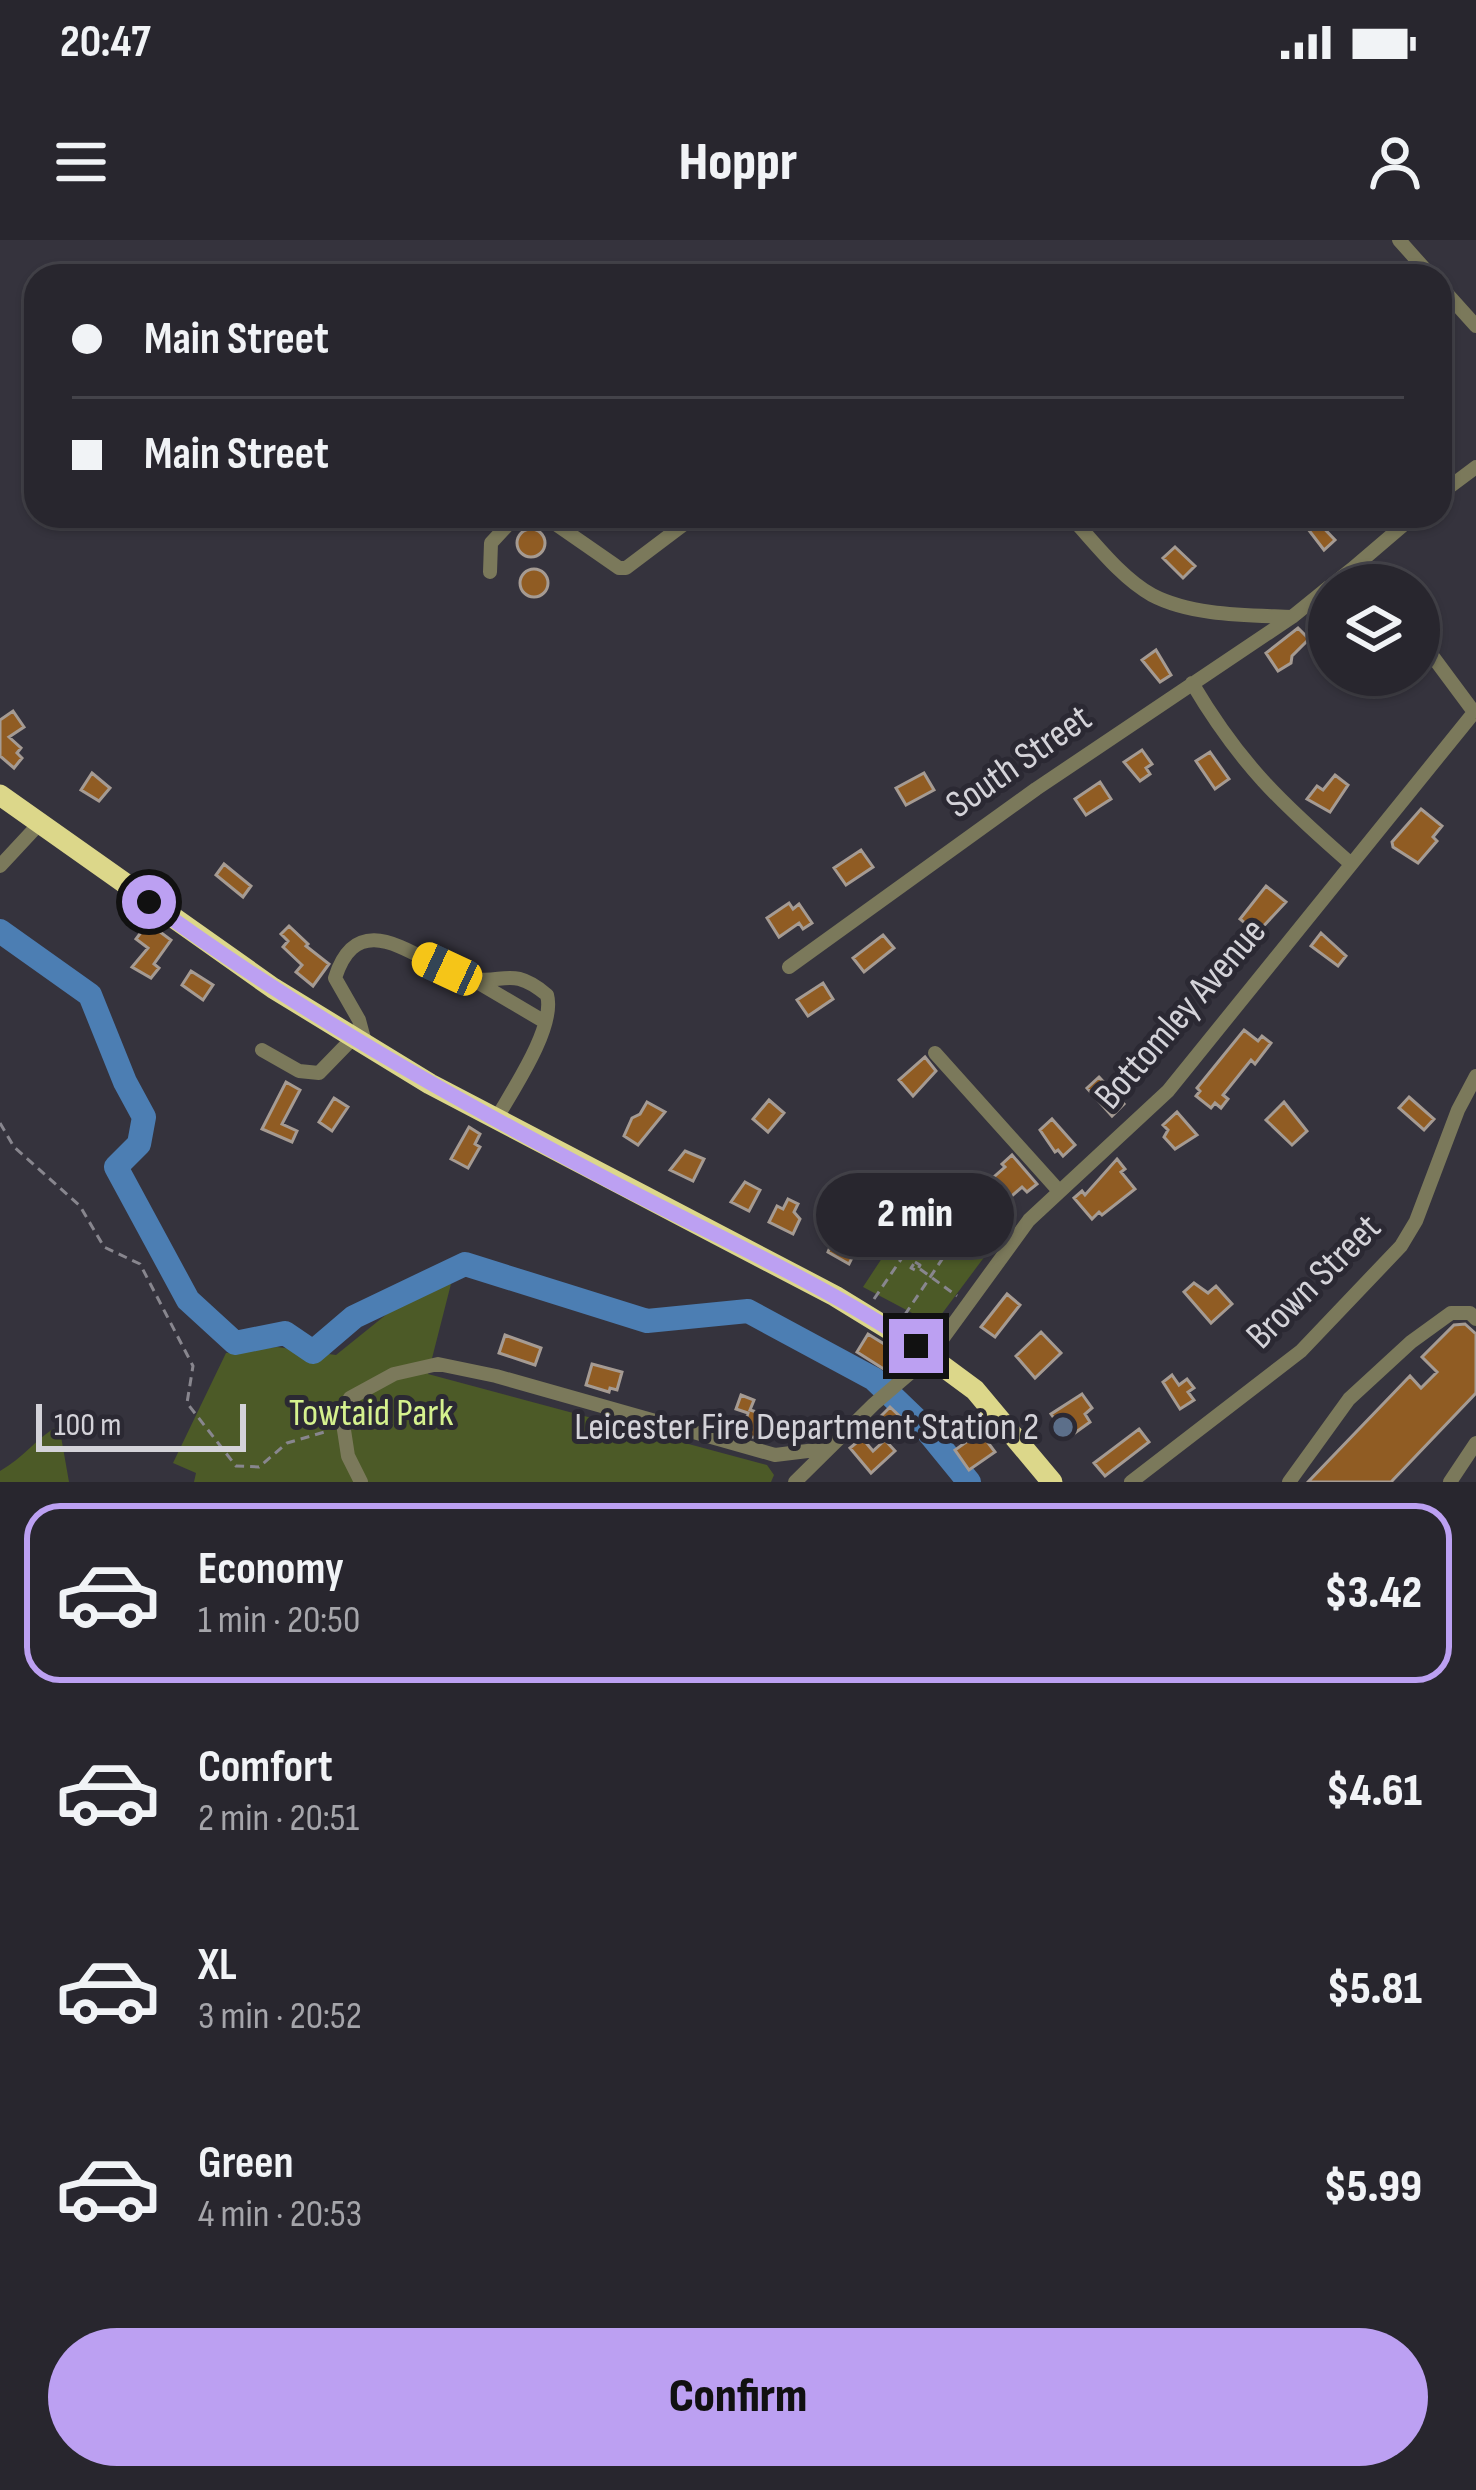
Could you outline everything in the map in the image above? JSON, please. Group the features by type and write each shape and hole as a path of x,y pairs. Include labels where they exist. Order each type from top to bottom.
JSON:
{"highway":[{"path":"0,795 254,976 360,1041 496,1121 835,1296 930,1356 984,1400 1052,1482"}],"street":[{"path":"1399,240 1420,264"},
{"path":"1452,299 1476,326"},
{"path":"490,572 491,543 505,528"},
{"path":"561,528 619,568 626,568 679,528"},
{"path":"1082,528 1150,594 1212,611 1292,617"},
{"name":"South Street","path":"1357,564 1400,528"},
{"name":"South Street","path":"789,967 1036,789 1308,604"},
{"path":"1440,665 1475,711"},
{"path":"1192,683 1260,782 1350,863"},
{"name":"Bottomley Avenue","path":"794,1482 930,1356 1020,1230 1178,1080 1475,711"},
{"path":"0,866 40,823"},
{"path":"262,1050 299,1071 319,1073 360,1041 359,1020 335,978 343,961 369,940 391,942 472,979 544,1022"},
{"path":"472,979 511,976 542,990 550,1000 533,1054 496,1121"},
{"path":"935,1054 1059,1192"},
{"name":"Brown Street","path":"1131,1482 1301,1351 1401,1246 1416,1221 1476,1076"},
{"path":"1289,1482 1349,1399 1411,1342 1451,1313 1470,1313 1476,1319"},
{"path":"361,1482 348,1456 344,1430 350,1398 394,1374 437,1364 496,1376 775,1455 829,1448"},
{"path":"1450,1482 1476,1443"}],"path":[{"path":"0,1124 14,1147 80,1206 104,1247 140,1264 193,1366 187,1402 236,1466 259,1467 287,1443 344,1430"},
{"path":"873,1300 923,1226 951,1246 903,1318"},
{"path":"902,1257 912,1269 920,1269 960,1298"}],"green space":[{"path":"913,1211 935,1226 943,1217 988,1252 931,1323 863,1287"},
{"name":"Towtaid Park","path":"453,1276 428,1374 767,1465 774,1475 771,1482 194,1482 196,1473 173,1463 226,1353 277,1347 336,1355 413,1293"},
{"path":"59,1425 69,1482 0,1482 0,1471"}],"building":[{"path":"1307,528 1324,528 1335,540 1324,550"},
{"path":"531,529 541,533 545,543 541,553 531,557 521,553 517,543 521,533"},
{"path":"1175,547 1195,566 1183,578 1163,558"},
{"path":"534,569 544,573 548,583 544,593 534,597 524,593 520,583 524,573"},
{"path":"1298,628 1308,638 1291,663 1278,671 1266,653"},
{"path":"1156,650 1171,675 1160,682 1142,660"},
{"path":"13,711 24,727 9,737 21,748 17,753 22,758 14,768 0,756 0,720"},
{"path":"1142,750 1152,764 1146,768 1150,774 1140,781 1124,762"},
{"path":"1210,752 1229,779 1215,789 1196,761"},
{"path":"92,773 110,788 99,801 81,790"},
{"path":"924,773 934,790 906,805 896,788"},
{"path":"1335,775 1348,785 1330,812 1307,799"},
{"path":"1100,782 1111,799 1086,815 1075,799"},
{"path":"1421,809 1442,826 1433,837 1437,841 1418,863 1392,842"},
{"path":"861,850 873,867 846,885 834,868"},
{"path":"224,864 251,886 243,897 216,875"},
{"path":"1266,886 1286,902 1257,933 1240,919"},
{"path":"789,903 793,909 799,904 812,923 803,929 799,923 779,937 767,918"},
{"path":"148,923 171,940 154,964 159,968 151,978 132,967 148,948 136,939"},
{"path":"289,926 329,964 313,986 296,972 302,965 283,947 288,941 281,934"},
{"path":"1321,933 1346,956 1338,966 1311,946"},
{"path":"883,935 894,948 864,972 853,958"},
{"path":"191,971 213,985 203,1000 182,985"},
{"path":"823,983 833,999 808,1016 797,1000"},
{"path":"1244,1030 1258,1041 1262,1036 1271,1043 1223,1095 1228,1099 1221,1108 1215,1103 1211,1108 1196,1096 1197,1088"},
{"path":"925,1057 936,1071 913,1096 899,1080"},
{"path":"1099,1077 1124,1104 1112,1116 1087,1088"},
{"path":"286,1082 300,1090 282,1124 297,1131 292,1142 262,1129"},
{"path":"1409,1097 1434,1119 1424,1130 1399,1108"},
{"path":"334,1098 348,1107 332,1131 319,1122"},
{"path":"769,1100 784,1113 768,1132 753,1119"},
{"path":"647,1102 665,1112 638,1145 624,1136"},
{"path":"1284,1102 1307,1131 1292,1145 1266,1120"},
{"path":"1177,1112 1197,1135 1175,1149 1164,1137 1168,1130 1163,1125"},
{"path":"1052,1119 1075,1145 1063,1156 1040,1130"},
{"path":"469,1127 480,1134 475,1144 480,1147 468,1168 451,1159"},
{"path":"685,1151 704,1159 693,1181 670,1170"},
{"path":"1012,1155 1037,1184 1027,1192 1022,1187 998,1208 992,1207 978,1191"},
{"path":"1117,1159 1135,1189 1092,1219 1074,1198 1082,1191 1085,1195"},
{"path":"745,1182 760,1190 749,1211 731,1202"},
{"path":"788,1199 798,1204 794,1212 800,1219 793,1234 769,1222 777,1206 783,1209"},
{"path":"850,1209 860,1215 857,1221 862,1223 854,1239 860,1242 849,1264 828,1252"},
{"path":"1194,1283 1208,1293 1216,1286 1232,1304 1211,1323 1184,1292"},
{"path":"1007,1294 1020,1305 995,1337 981,1327"},
{"path":"1465,1324 1476,1334 1476,1393 1391,1482 1308,1482 1410,1376 1421,1388 1437,1372 1422,1357 1454,1325"},
{"path":"1041,1332 1061,1353 1035,1378 1016,1356"},
{"path":"868,1334 902,1355 890,1373 857,1352"},
{"path":"505,1335 541,1348 535,1365 499,1353"},
{"path":"592,1364 622,1372 617,1390 586,1385"},
{"path":"1172,1375 1179,1385 1187,1379 1194,1388 1188,1392 1194,1400 1180,1409 1163,1382"},
{"path":"1082,1394 1092,1408 1085,1414 1090,1422 1068,1438 1051,1414"},
{"path":"741,1395 754,1400 750,1410 769,1416 761,1439 748,1436 751,1428 744,1427 748,1413 736,1409"},
{"path":"890,1407 911,1427 899,1440 880,1417"},
{"path":"1139,1429 1149,1442 1105,1476 1094,1463"},
{"path":"980,1432 995,1452 969,1470 955,1450"},
{"path":"862,1438 873,1451 885,1440 895,1451 871,1473 850,1448"}],"waterway":[{"path":"0,931 90,995 144,1117 139,1144 116,1167 188,1300 235,1343 285,1333 313,1352 354,1317 465,1264 647,1321 748,1311 874,1379 924,1427 969,1482"}],"place":[{"name":"Leicester Fire Department Station 2","path":"1063,1427"}],"route":[{"path":"149,902 273,988 430,1084 835,1296 916,1346"}]}
